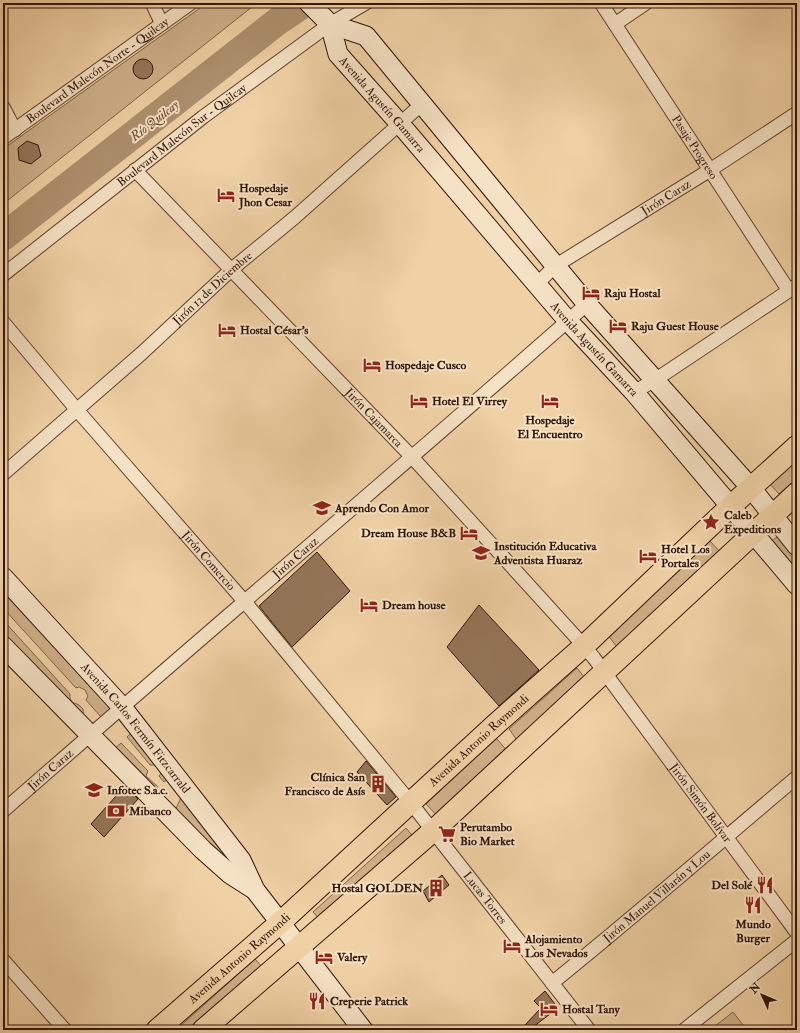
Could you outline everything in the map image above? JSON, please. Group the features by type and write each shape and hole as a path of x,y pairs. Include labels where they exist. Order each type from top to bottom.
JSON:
{"main road":[{"name":"Avenida Antonio Raymondi","path":"157,1030 281,922 584,646 750,488 797,446"},
{"path":"203,1030 433,831 797,493"}],"street":[{"path":"152,3 162,24"},
{"name":"Boulevard Malecón Norte - Quilcay","path":"3,138 191,3"},
{"name":"Boulevard Malecón Sur - Quilcay","path":"3,275 203,117 319,14 366,3"},
{"name":"Pasaje Progreso","path":"601,3 710,170 793,288"},
{"path":"615,24 646,3"},
{"name":"Avenida Agustín Gamarra","path":"319,14 366,36 587,304 750,488 797,546"},
{"name":"Avenida Agustín Gamarra","path":"319,14 338,54 400,124 568,321 634,392 797,585"},
{"name":"Jirón 13 de Diciembre","path":"3,474 142,353 232,270 422,104"},
{"path":"3,107 15,130"},
{"name":"Jirón Caraz","path":"537,284 555,266 710,170 797,113"},
{"name":"Jirón Cajamarca","path":"135,170 412,457 584,646 605,672"},
{"path":"634,392 655,380 793,288"},
{"name":"Jirón Caraz","path":"3,811 587,304"},
{"name":"Jirón Comercio","path":"3,322 77,410 245,602 411,803"},
{"name":"Avenida Carlos Fermín Fitzcarrald","path":"3,577 122,707 241,860 254,890"},
{"name":"Avenida Carlos Fermín Fitzcarrald","path":"3,646 203,850 230,874 254,890 281,922 363,1030"},
{"name":"Jirón Simón Bolívar","path":"605,672 797,933"},
{"name":"Jirón Manuel Villarán y Lou","path":"552,983 637,914 725,837 797,777"},
{"name":"Lucas Torres","path":"411,803 589,1030"},
{"path":"684,1030 797,940"},
{"path":"3,960 64,1030"}],"shaded area":[{"path":"207,3 257,3 3,204 3,149"},
{"path":"797,458 797,478 779,494 769,483"},
{"path":"777,537 797,561 797,581 766,545"},
{"path":"709,540 723,555 620,651 607,634"},
{"path":"3,583 117,702 101,717 86,700 88,696 85,690 79,687 76,688 3,608"},
{"path":"3,620 70,694 72,702 79,705 83,709 84,728 3,643"},
{"path":"577,668 589,683 519,743 509,729"},
{"path":"137,727 173,775 164,782 159,776 162,772 156,765 150,765 127,737"},
{"path":"496,738 511,755 441,820 426,804"},
{"path":"121,743 148,771 146,776 158,787 152,796 110,753"},
{"path":"185,789 253,888 172,817"},
{"path":"406,828 417,841 323,923 313,912"},
{"path":"255,959 266,971 196,1030 176,1030"},
{"path":"733,1012 747,1030 710,1030"}],"building":[{"path":"139,59 147,59 153,65 153,73 147,79 139,79 133,73 133,65"},
{"path":"27,141 38,145 41,156 31,164 19,160 18,148"},
{"path":"317,552 350,591 292,647 259,606"},
{"path":"479,605 539,670 499,706 447,647"},
{"name":"Clínica San Francisco de Asís","path":"366,761 396,797 387,805 357,772"},
{"name":"Mibanco","path":"125,786 138,799 104,837 91,824"},
{"name":"Hostal GOLDEN","path":"442,875 449,885 429,902 423,891"},
{"path":"545,991 558,1008 529,1030 525,1025 541,1008 534,1001"}],"waterway":[{"name":"Río Quilcay","path":"3,237 278,21 305,3"}],"place":[{"name":"Hospedaje Jhon Cesar","path":"226,195"},
{"name":"Raju Hostal","path":"591,293"},
{"name":"Raju Guest House","path":"618,326"},
{"name":"Hostal César's","path":"227,330"},
{"name":"Hospedaje Cusco","path":"372,365"},
{"name":"Hotel El Virrey","path":"419,401"},
{"name":"Hospedaje El Encuentro","path":"550,401"},
{"name":"Aprendo Con Amor","path":"322,508"},
{"name":"Caleb Expeditions","path":"711,522"},
{"name":"Dream House B&B","path":"469,533"},
{"name":"Institución Educativa Adventista Huaraz","path":"481,553"},
{"name":"Hotel Los Portales","path":"648,556"},
{"name":"Dream house","path":"369,605"},
{"name":"Clínica San Francisco de Asís","path":"378,784"},
{"name":"Infotec S.a.c.","path":"94,790"},
{"name":"Mibanco","path":"116,811"},
{"name":"Perutambo Bio Market","path":"447,834"},
{"name":"Del Solé","path":"765,885"},
{"name":"Hostal GOLDEN","path":"436,888"},
{"name":"Mundo Burger","path":"753,905"},
{"name":"Alojamiento Los Nevados","path":"512,946"},
{"name":"Valery","path":"324,957"},
{"name":"Creperie Patrick","path":"317,1001"},
{"name":"Hostal Tany","path":"549,1009"}]}
